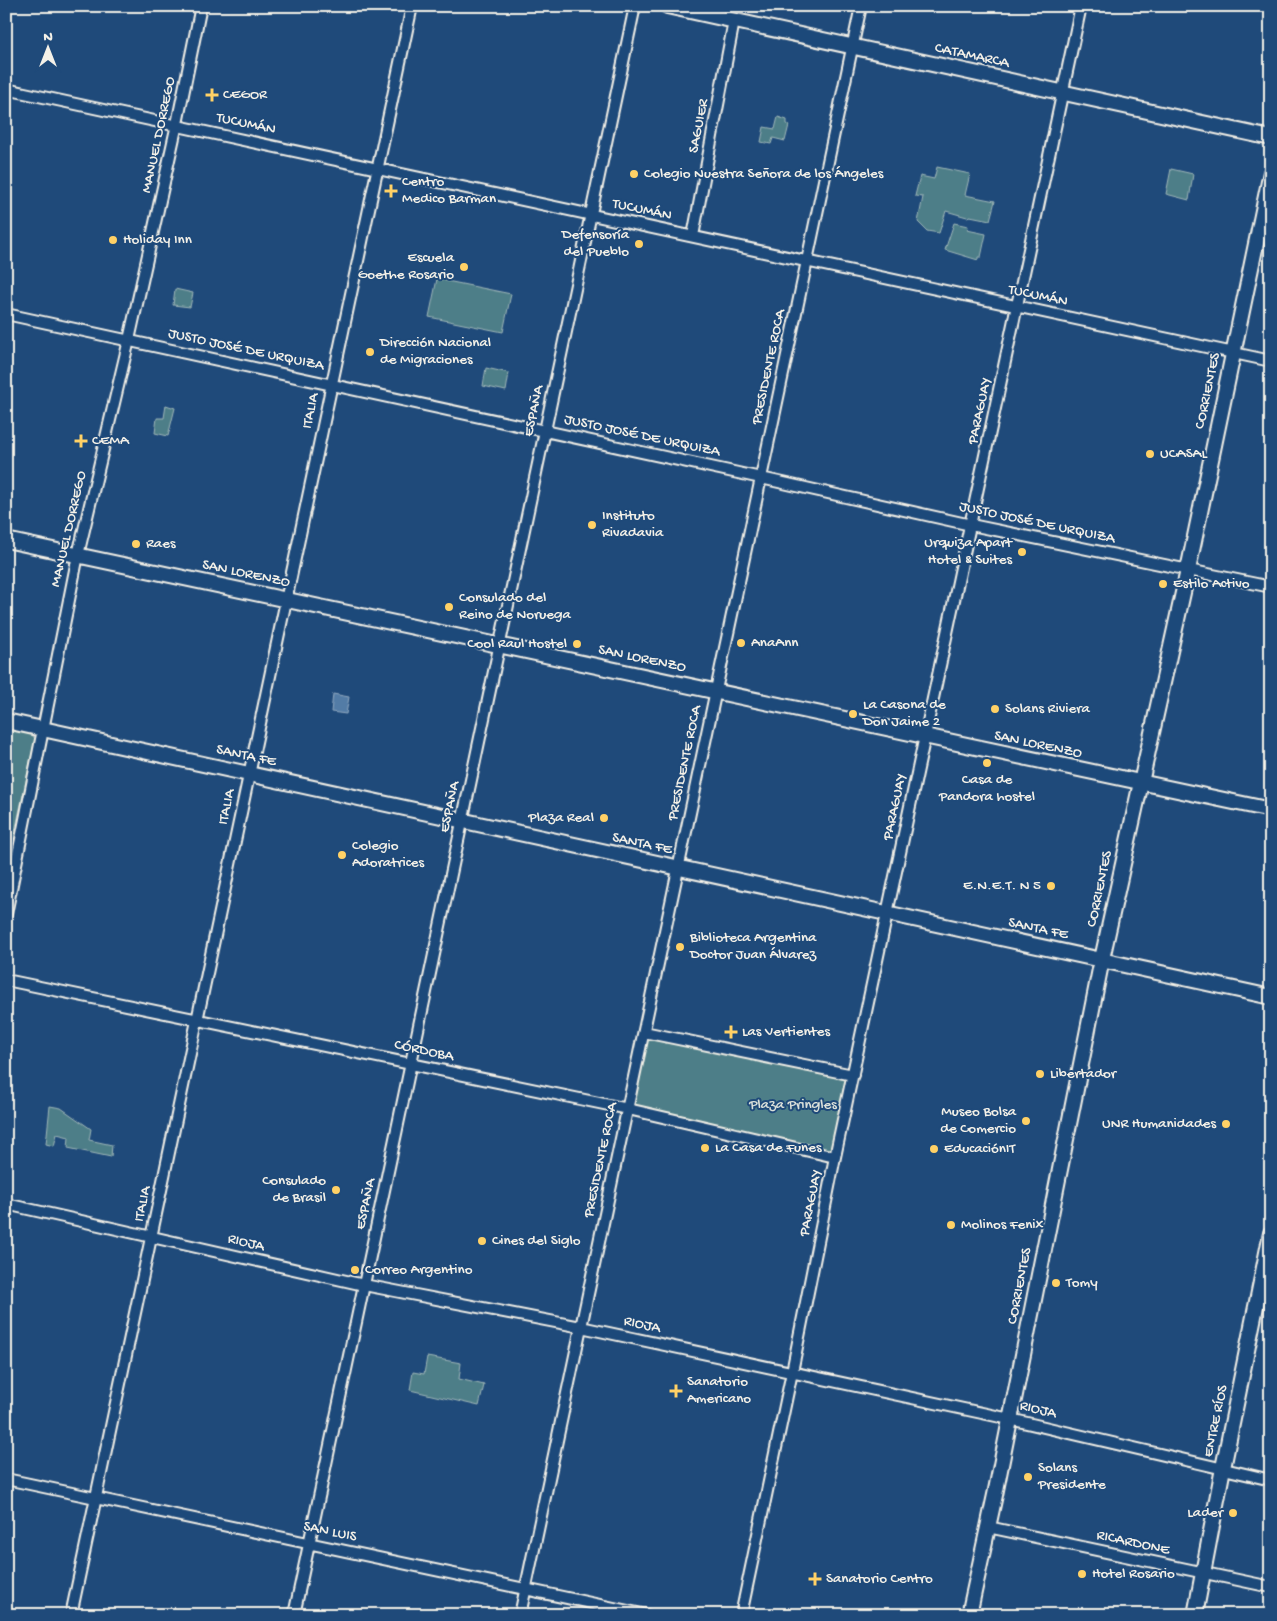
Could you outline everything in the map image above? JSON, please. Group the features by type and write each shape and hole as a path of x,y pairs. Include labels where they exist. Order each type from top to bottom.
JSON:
{"main road":[{"name":"CATAMARCA","path":"667,6 1271,138"},
{"name":"CORRIENTES","path":"969,1615 1102,959 1139,783 1188,570 1271,172"},
{"name":"SAN LORENZO","path":"6,540 925,738 1271,810"},
{"name":"SANTA FE","path":"6,721 1271,997"},
{"name":"ENTRE RÍOS","path":"1195,1615 1222,1468 1271,1233"}],"street":[{"name":"MANUEL DORREGO","path":"6,914 78,555 129,340 202,6"},
{"name":"ITALIA","path":"71,1615 412,6"},
{"name":"ESPAÑA","path":"294,1615 635,6"},
{"name":"PRESIDENTE ROCA","path":"520,1615 861,6"},
{"name":"PARAGUAY","path":"741,1615 835,1157 1081,6"},
{"name":"SAGUIER","path":"693,236 734,21"},
{"name":"TUCUMÁN","path":"6,89 177,124 1271,361"},
{"name":"JUSTO JOSÉ DE URQUIZA","path":"6,314 970,525 1271,586"},
{"name":"CÓRDOBA","path":"6,980 628,1109 835,1157"},
{"path":"644,1032 853,1075"},
{"name":"RIOJA","path":"6,1204 364,1285 581,1327 1010,1419 1271,1480"},
{"name":"SAN LUIS","path":"6,1479 646,1615"},
{"name":"RICARDONE","path":"988,1527 1271,1587"}],"green space":[{"path":"778,117 787,120 789,125 785,141 773,138 771,144 761,142 764,127 775,129"},
{"path":"937,167 970,174 965,195 995,201 990,220 967,217 946,211 939,233 927,231 918,222 923,197 915,196 920,176 934,179"},
{"path":"1171,169 1193,174 1189,200 1166,194"},
{"path":"954,223 968,226 967,230 986,234 981,257 978,257 978,260 945,250"},
{"path":"437,279 511,294 503,332 429,317"},
{"path":"175,289 193,293 190,307 173,305"},
{"path":"486,368 509,373 506,391 483,386"},
{"path":"166,405 175,408 168,436 155,433 157,418 164,418"},
{"path":"6,724 28,729 35,739 6,873"},
{"name":"Plaza Pringles","path":"644,1032 853,1075 835,1157 628,1109"},
{"path":"50,1106 61,1108 91,1129 89,1140 112,1145 111,1157 68,1148 69,1137 57,1134 54,1146 46,1144"},
{"path":"427,1357 461,1363 459,1379 484,1385 479,1406 410,1390 413,1372 424,1374"}],"water":[{"path":"333,694 349,697 346,714 331,712"}],"place":[{"name":"CEGOR","path":"212,95"},
{"name":"Colegio Nuestra Señora de los Ángeles","path":"634,174"},
{"name":"Centro Medico Barman","path":"391,191"},
{"name":"Holiday Inn","path":"113,240"},
{"name":"Defensoría del Pueblo","path":"639,244"},
{"name":"Escuela Goethe Rosario","path":"464,267"},
{"name":"Dirección Nacional de Migraciones","path":"370,352"},
{"name":"CEMA","path":"81,441"},
{"name":"UCASAL","path":"1150,454"},
{"name":"Instituto Rivadavia","path":"592,525"},
{"name":"Raes","path":"136,544"},
{"name":"Urquiza Apart Hotel & Suites","path":"1022,552"},
{"name":"Estilo Activo","path":"1163,584"},
{"name":"Consulado del Reino de Noruega","path":"449,607"},
{"name":"AnaAnn","path":"741,643"},
{"name":"Cool Raul Hostel","path":"577,644"},
{"name":"Solans Riviera","path":"995,709"},
{"name":"La Casona de Don Jaime 2","path":"853,714"},
{"name":"Casa de Pandora hostel","path":"987,763"},
{"name":"Plaza Real","path":"604,818"},
{"name":"Colegio Adoratrices","path":"342,855"},
{"name":"E.N.E.T. N 5","path":"1051,886"},
{"name":"Biblioteca Argentina Doctor Juan Álvarez","path":"680,947"},
{"name":"Las Vertientes","path":"731,1032"},
{"name":"Libertador","path":"1040,1074"},
{"name":"Museo Bolsa de Comercio","path":"1026,1121"},
{"name":"UNR Humanidades","path":"1226,1124"},
{"name":"La Casa de Funes","path":"705,1148"},
{"name":"EducaciónIT","path":"934,1149"},
{"name":"Consulado de Brasil","path":"336,1190"},
{"name":"Molinos Fenix","path":"951,1225"},
{"name":"Cines del Siglo","path":"482,1241"},
{"name":"Correo Argentino","path":"355,1270"},
{"name":"Tomy","path":"1056,1283"},
{"name":"Sanatorio Americano","path":"676,1391"},
{"name":"Solans Presidente","path":"1028,1477"},
{"name":"Lader","path":"1233,1513"},
{"name":"Hotel Rosario","path":"1082,1574"},
{"name":"Sanatorio Centro","path":"815,1579"}]}
